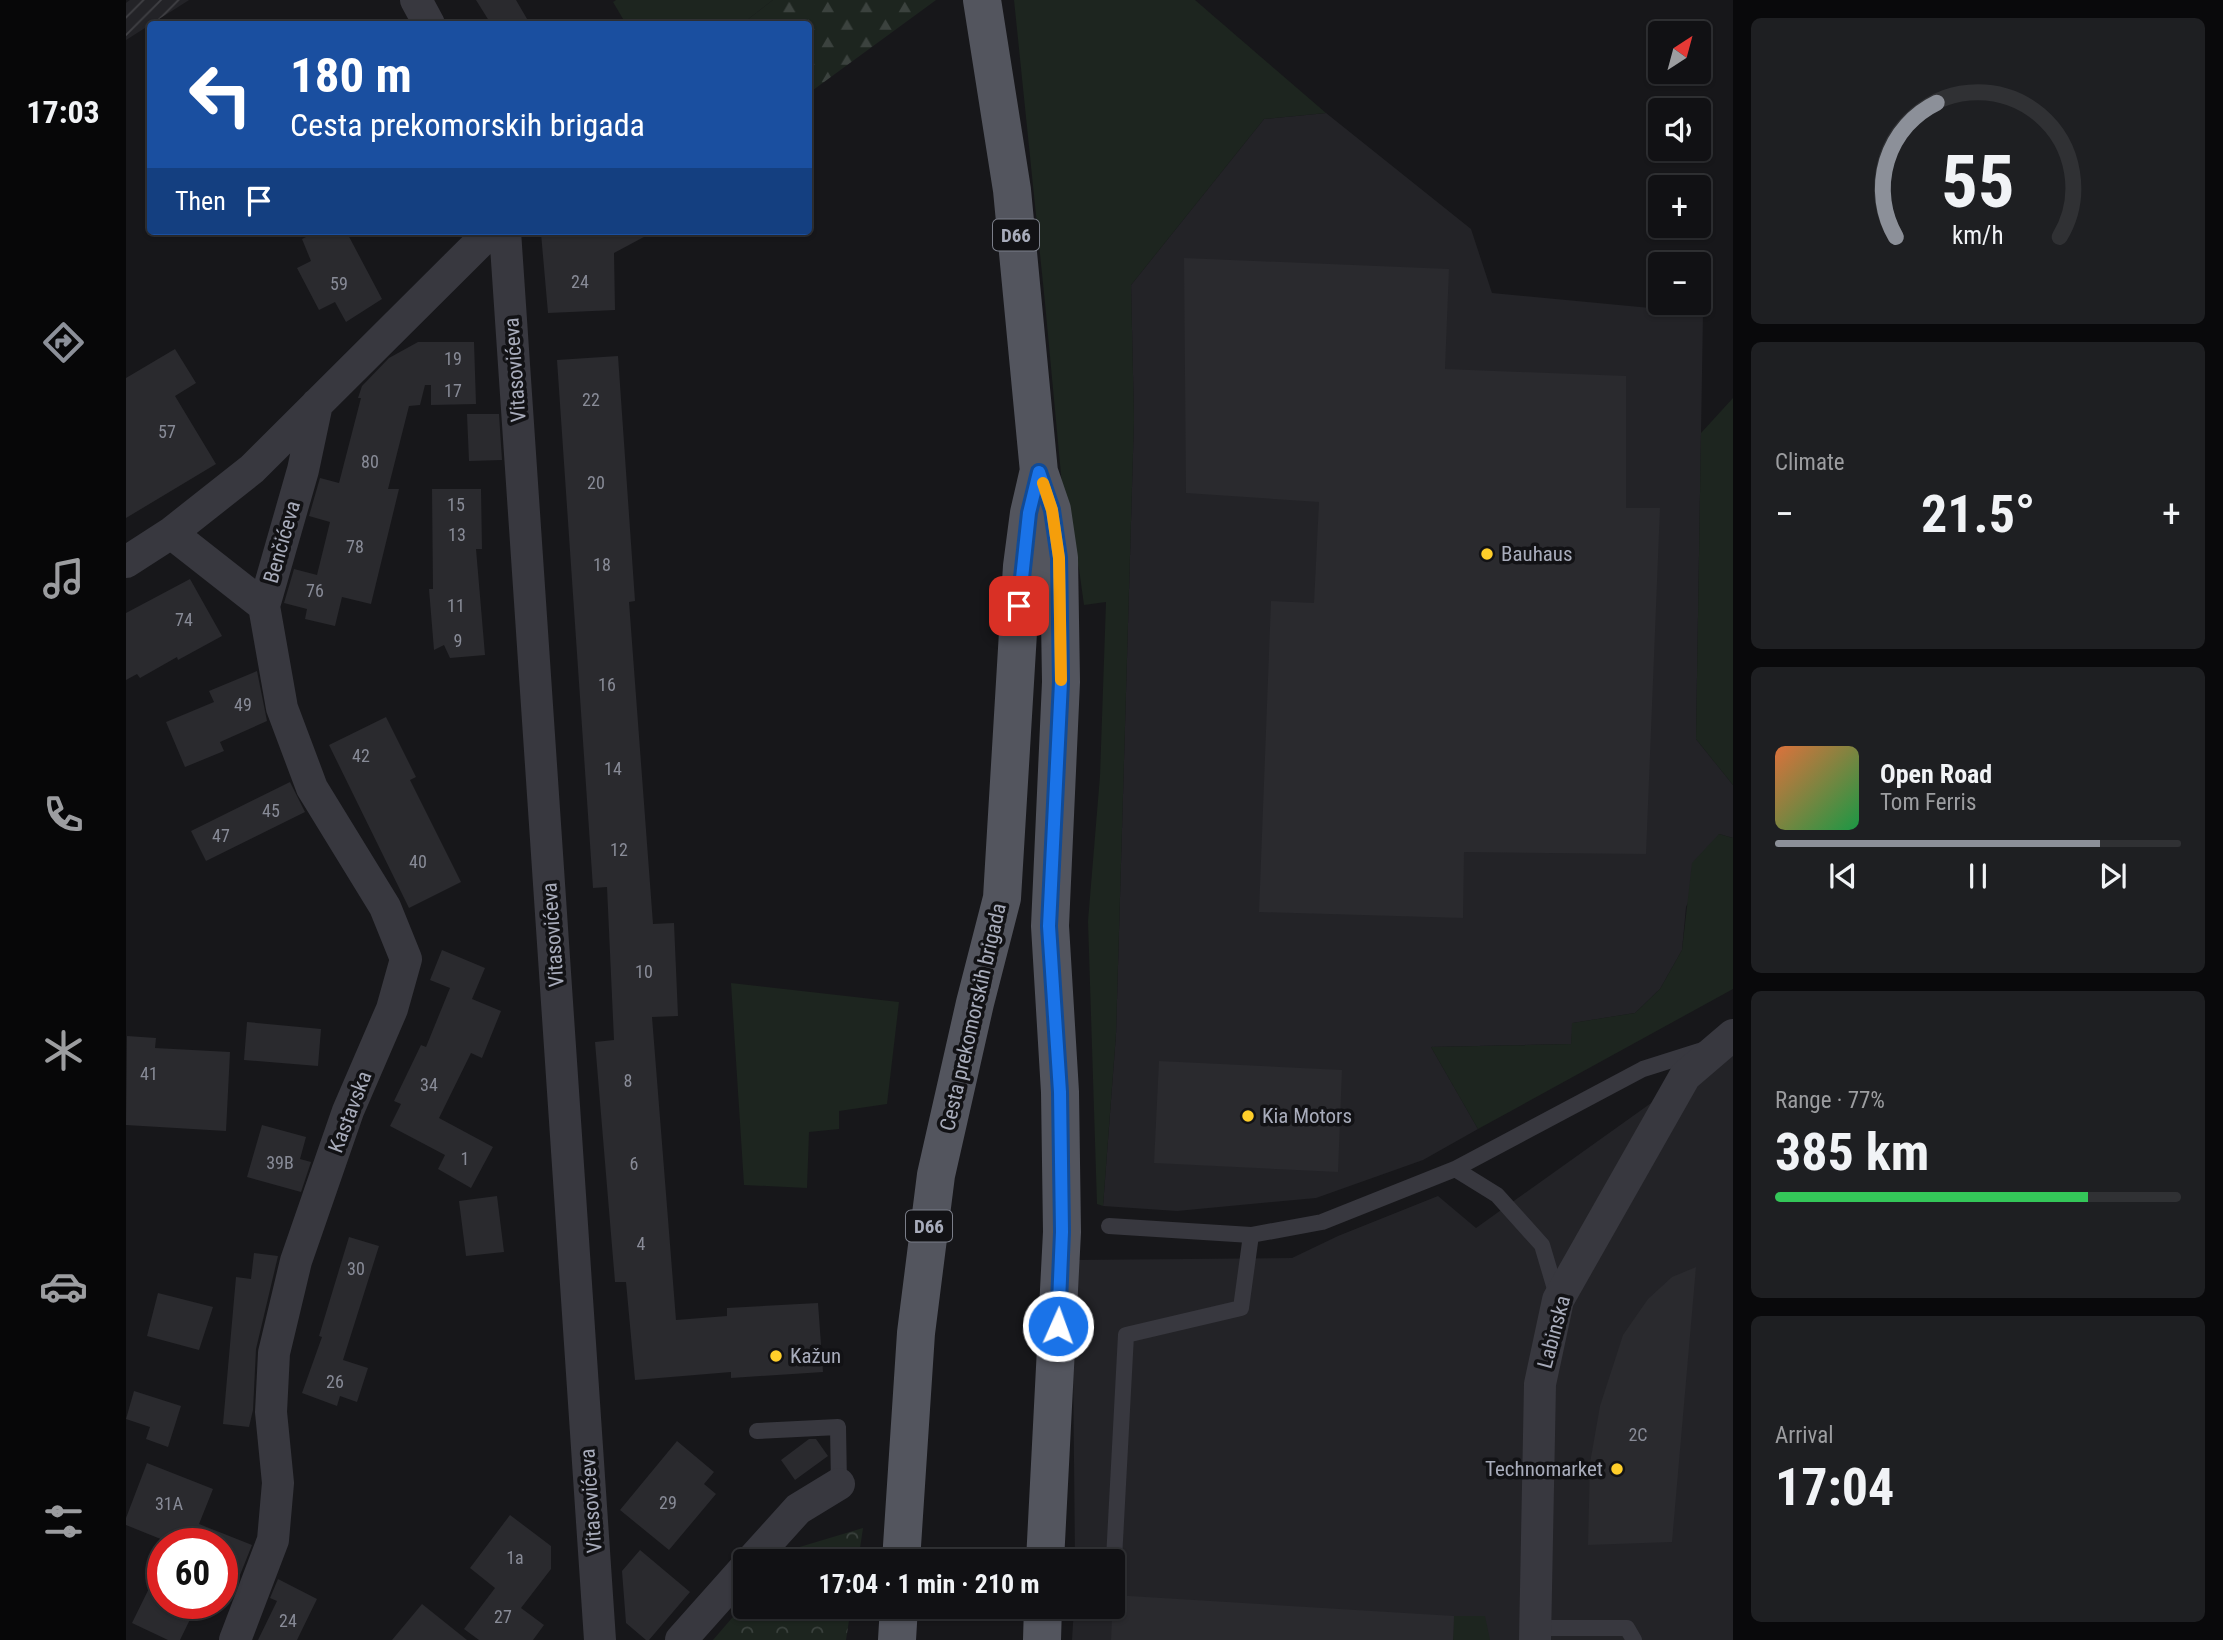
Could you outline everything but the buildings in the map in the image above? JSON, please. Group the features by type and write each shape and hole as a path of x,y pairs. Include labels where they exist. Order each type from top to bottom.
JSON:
{"main road":[{"name":"Cesta prekomorskih brigada","path":"982,0 1012,190 1039,472 1052,510 1059,558 1061,682 1049,926 1060,1092 1062,1232 1046,1549"},
{"name":"Cesta prekomorskih brigada","path":"902,1549 916,1333 936,1174 1002,898 1022,566 1029,513 1039,472"},
{"path":"897,1640 898,1619"},
{"path":"1042,1640 1043,1619"}],"street":[{"path":"416,0 427,21"},
{"path":"126,562 171,533 252,469 487,235"},
{"name":"Vitasovićeva","path":"505,235 600,1640"},
{"name":"Benčićeva","path":"171,533 264,606 303,470 317,404"},
{"name":"Kastavska","path":"235,1640 273,1540 278,1483 271,1412 274,1353 296,1261 348,1111 392,1009 406,959 385,907 312,789 282,708 264,606"},
{"name":"Labinska","path":"1534,1634 1540,1384 1558,1300 1685,1076 1727,1039"},
{"path":"762,1549 798,1509 839,1484"},
{"path":"681,1640 733,1582"}],"lane":[{"path":"1109,1226 1251,1235 1322,1222 1455,1170 1643,1069 1727,1039"},
{"path":"1455,1170 1497,1195 1542,1245 1558,1300"},
{"path":"1115,1549 1126,1335 1241,1308 1251,1235"},
{"path":"757,1431 838,1427 839,1484"},
{"path":"1534,1634 1626,1628 1634,1640"}],"shaded area":[{"path":"130,0 189,0 156,21 147,21 147,27 126,40 126,3"},
{"path":"1326,113 1471,229 1492,293 1648,308 1648,315 1703,315 1696,739 1733,785 1733,838 1719,834 1686,907 1682,950 1660,989 1635,1013 1573,1023 1571,1044 1431,1047 1478,1129 1423,1160 1316,1198 1177,1211 1103,1206 1116,1034 1134,419 1131,285 1264,119"},
{"path":"1733,1049 1733,1640 1072,1640 1073,1619 1125,1619 1125,1549 1075,1549 1072,1260 1292,1258 1338,1236 1438,1196 1476,1228 1668,1091"}],"green space":[{"path":"773,0 746,21 624,21 613,2"},
{"path":"773,0 936,0 812,91 812,21 746,21"},
{"path":"1014,0 1195,0 1326,113 1264,119 1131,285 1134,419 1116,1034 1103,1206 1097,1204 1088,921 1100,776 1106,602 1084,605 1063,496"},
{"path":"1733,398 1733,785 1696,739 1701,433"},
{"path":"1719,834 1733,838 1733,989 1478,1129 1431,1047 1571,1044 1572,1023 1635,1013 1660,989 1682,950 1692,863"},
{"path":"731,983 899,1002 887,1104 839,1111 839,1129 809,1132 807,1188 744,1185"},
{"path":"863,1528 860,1549 793,1549"},
{"path":"1454,1616 1485,1616 1490,1640 1453,1640"},
{"path":"733,1617 733,1619 849,1619 846,1640 713,1640"}],"slow traffic":[{"path":"1043,483 1052,510 1059,558 1061,680"}],"place":[{"name":"Bauhaus","path":"1487,554"},
{"name":"Kia Motors","path":"1248,1116"},
{"name":"Kažun","path":"776,1356"},
{"name":"Technomarket","path":"1617,1469"}],"route":[{"path":"1019,606 1029,513 1039,472 1052,510 1059,558 1061,682 1049,926 1060,1092 1062,1232 1058,1326"}]}
